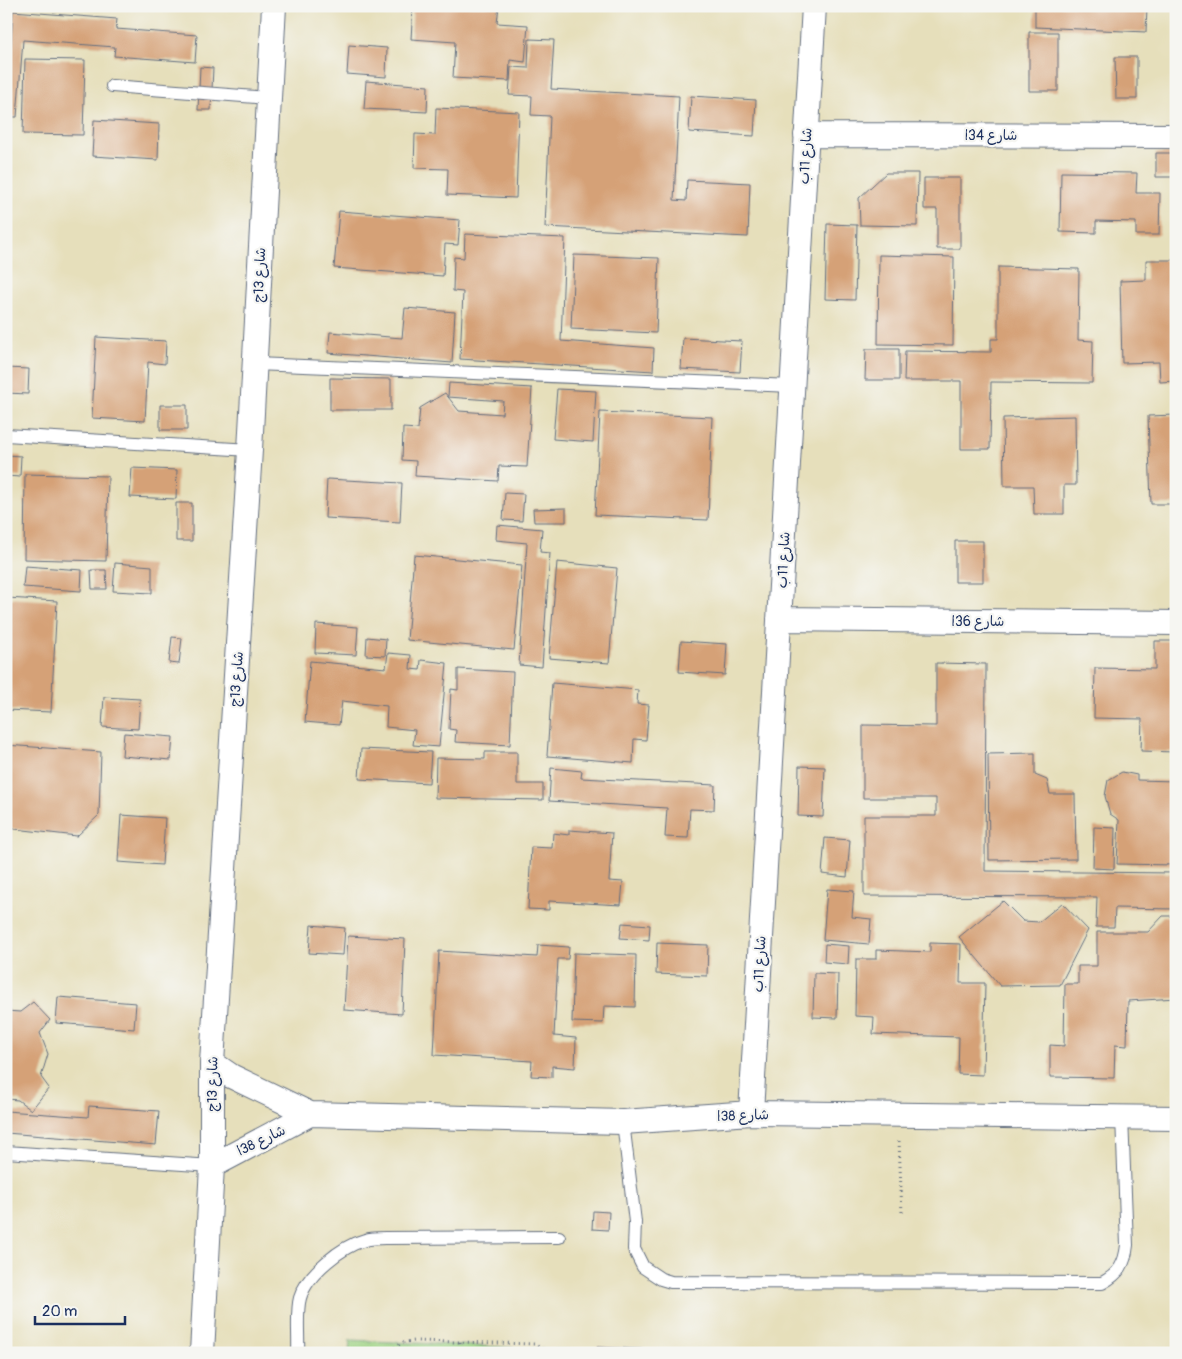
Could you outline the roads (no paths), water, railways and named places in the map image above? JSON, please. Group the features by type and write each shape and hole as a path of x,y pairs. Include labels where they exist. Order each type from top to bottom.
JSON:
{"street":[{"name":"شارع 13ج","path":"202,1353 212,1166 212,1063 250,450 274,6"},
{"name":"شارع 11ب","path":"750,1114 814,6"},
{"name":"شارع 34ا","path":"806,135 1176,136"},
{"name":"شارع 36ا","path":"779,619 1176,622"},
{"name":"شارع 38ا","path":"212,1063 232,1076 310,1114 623,1122 750,1114 1176,1118"},
{"name":"شارع 38ا","path":"212,1166 310,1114"}],"lane":[{"path":"112,86 269,98"},
{"path":"254,364 792,386"},
{"path":"6,435 250,450"},
{"path":"623,1122 634,1222 634,1248 643,1267 661,1279 671,1282 1102,1283 1112,1278 1120,1269 1127,1252 1122,1117"},
{"path":"6,1152 212,1166"},
{"path":"298,1353 300,1298 311,1279 324,1265 345,1248 366,1240 385,1238 559,1237"}]}
